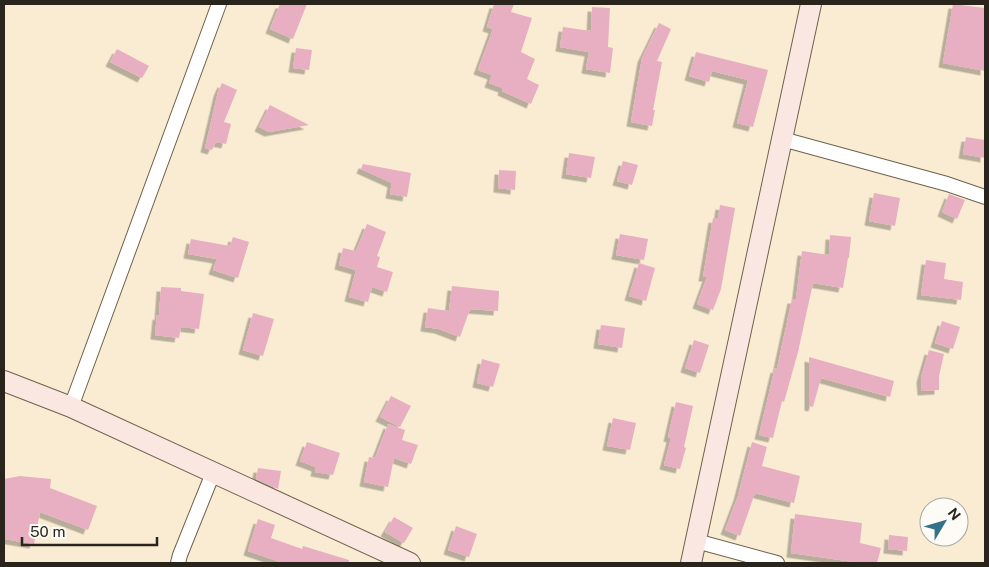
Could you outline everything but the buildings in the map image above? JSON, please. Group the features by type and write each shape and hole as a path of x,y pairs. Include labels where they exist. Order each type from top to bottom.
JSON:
{"main road":[{"path":"691,563 811,4"},
{"path":"4,381 71,407 410,563"}],"street":[{"path":"71,407 218,4"},
{"path":"782,139 946,184 985,197"},
{"path":"178,563 213,473"},
{"path":"696,541 777,563"}]}
